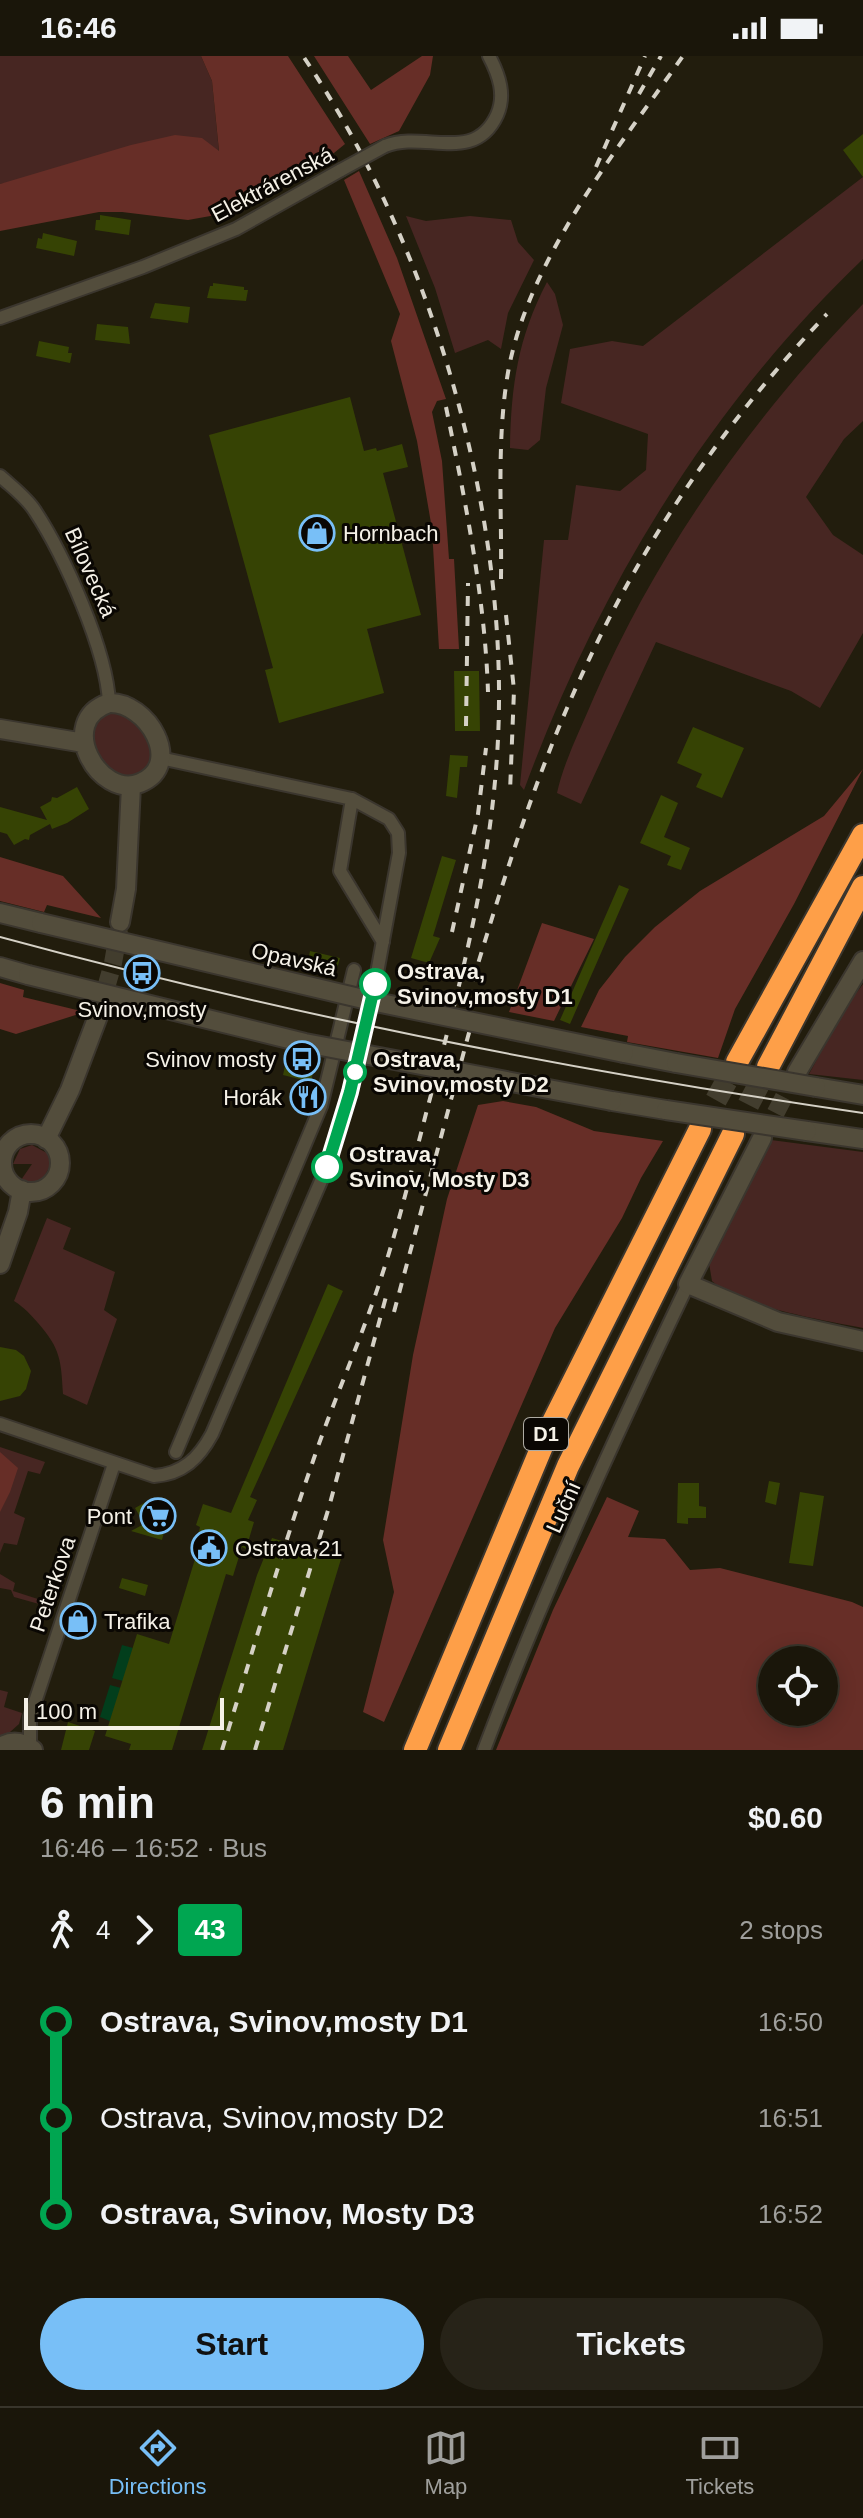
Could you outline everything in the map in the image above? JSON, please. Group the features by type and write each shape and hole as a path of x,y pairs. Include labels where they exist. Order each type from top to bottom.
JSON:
{"highway":[{"path":"737,1062 863,835"},
{"path":"768,1067 863,887"},
{"name":"D1","path":"415,1750 548,1432 700,1129"},
{"name":"D1","path":"449,1750 568,1466 733,1134"}],"main road":[{"path":"109,703 128,706 147,721 158,741 160,758 150,777 131,786 119,784 103,775 90,759 84,743 83,731 87,719 96,709 109,703"},
{"path":"0,729 84,743"},
{"path":"120,922 126,889 131,786"},
{"name":"Opavská","path":"0,913 376,1002 676,1063 863,1095"},
{"path":"797,1072 863,961"},
{"path":"0,967 318,1046 612,1101 863,1139"},
{"path":"46,1139 70,1090 98,1016"},
{"path":"29,1134 46,1139 58,1154 57,1174 53,1182 39,1191 22,1190 9,1182 2,1155 7,1147 20,1136 29,1134"},
{"path":"762,1138 688,1284 778,1322 863,1341"},
{"path":"0,1264 15,1222 22,1190"},
{"path":"5,1745 21,1743 31,1749"}],"street":[{"name":"Elektrárenská","path":"0,318 143,267 236,229 385,146 406,140 457,144 485,133 498,112 502,90 489,56"},
{"name":"Bílovecká","path":"0,476 34,508 59,553 91,629 108,683 109,703"},
{"path":"160,758 352,799 389,819 398,833 399,853 375,984"},
{"path":"352,799 340,871 383,942"},
{"path":"176,1452 321,1106 354,970"},
{"path":"0,1424 154,1476 172,1474 190,1464 212,1434 327,1167 355,1072"},
{"name":"Luční","path":"484,1750 522,1649 601,1469 688,1284"},
{"name":"Peterkova","path":"30,1717 114,1464"},
{"path":"5,1745 30,1717"},
{"path":"30,1717 31,1749"}],"shaded area":[{"path":"0,56 201,56 212,81 219,152 0,184"},
{"path":"201,56 288,56 345,144 329,157 228,217 218,205 216,215 188,220 99,212 0,231 0,184 175,135 202,138 219,151 212,81"},
{"path":"314,56 348,56 371,90 422,56 433,56 430,75 399,131 370,144"},
{"path":"359,171 397,258 446,399 437,401 432,412 442,461 449,559 454,559 459,649 439,649 432,529 417,441 391,341 400,314 344,180"},
{"path":"863,177 863,259 807,316 755,376 663,505 622,574 586,644 524,790 520,785 544,540 568,540 576,485 620,491 646,470 648,434 561,403 570,349 612,341 643,346"},
{"path":"406,216 426,221 470,216 511,220 518,242 534,260 508,313 501,349 488,340 455,353 435,288"},
{"path":"547,282 555,294 563,325 546,388 540,440 528,450 510,448 518,362 529,322"},
{"path":"863,304 863,421 844,439 806,497 833,535 863,555 863,633 820,708 791,691 656,642 581,804 557,793 573,745 619,643 678,538 711,488 783,393"},
{"path":"115,711 135,723 147,737 151,751 149,763 142,772 131,776 118,774 104,763 94,744 94,723 106,713"},
{"path":"863,769 794,904 735,1009 718,1058 627,1042 628,1036 581,1027 599,990 625,957 655,927 700,891 824,816"},
{"path":"0,857 63,876 101,918 47,905 44,912 0,901"},
{"path":"542,923 594,939 554,1021 509,1012"},
{"path":"0,983 24,990 23,997 85,1012 16,1034 0,1029"},
{"path":"863,984 863,1080 809,1074 845,1008"},
{"path":"503,1101 536,1107 594,1131 663,1141 622,1218 555,1328 384,1722 363,1712 394,1592 383,1540 413,1355 447,1199 478,1105"},
{"path":"771,1140 863,1152 863,1328 762,1305 725,1290 712,1281 709,1263"},
{"path":"32,1145 47,1153 51,1164 43,1179 32,1183 21,1180 32,1164 13,1164 20,1149"},
{"path":"47,1218 71,1228 63,1249 115,1272 104,1310 117,1319 87,1405 63,1394 55,1348 46,1332 14,1301"},
{"path":"0,1447 45,1462 40,1474 28,1471 14,1513 25,1518 17,1545 4,1543 0,1553"},
{"path":"0,1452 18,1468 0,1512"},
{"path":"607,1497 639,1511 628,1537 665,1539 690,1570 720,1568 863,1607 863,1750 496,1750 553,1610"},
{"path":"0,1574 15,1583 13,1591 41,1600 39,1604 14,1597 11,1590 0,1588"},
{"path":"122,1645 133,1648 123,1681 112,1678"},
{"path":"110,1685 121,1688 110,1721 100,1717"},
{"path":"0,1690 8,1692 4,1707 22,1713 19,1724 0,1741"}],"building":[{"path":"863,134 863,177 843,150"},
{"path":"100,215 131,220 129,235 95,230"},
{"path":"43,233 77,241 74,256 36,248 38,238 42,239"},
{"path":"213,283 244,287 248,290 246,301 207,298"},
{"path":"155,303 190,307 188,323 150,318"},
{"path":"97,324 128,327 130,344 95,340"},
{"path":"39,341 69,347 68,353 72,353 70,363 36,356"},
{"name":"Hornbach","path":"350,397 364,451 402,444 408,467 383,473 421,615 367,629 384,693 279,723 265,670 273,668 209,435"},
{"path":"454,671 479,671 480,731 455,731"},
{"path":"693,727 744,748 722,798 696,787 702,774 677,763"},
{"path":"450,755 468,756 467,767 460,767 457,798 446,796"},
{"path":"77,787 89,809 67,823 52,829 50,824 30,835 29,840 14,845 7,834 0,832 0,807 47,820 40,807 51,801 52,797 57,798"},
{"path":"661,795 678,803 664,837 690,848 681,870 667,865 671,856 640,843"},
{"path":"442,856 456,860 433,936 440,938 429,963 411,958"},
{"path":"619,885 629,889 570,1024 560,1020"},
{"path":"310,951 340,958 336,973 307,966"},
{"path":"286,1061 314,1067 311,1082 283,1075"},
{"path":"328,1284 343,1291 250,1497 257,1500 248,1520 254,1522 246,1549 242,1547 233,1576 226,1574 172,1750 129,1750 131,1744 105,1736 137,1634 169,1644 199,1546 196,1546 200,1527 196,1525 203,1504 231,1513"},
{"path":"0,1347 16,1350 24,1356 31,1371 26,1389 20,1396 0,1401"},
{"path":"769,1481 780,1483 776,1505 765,1502"},
{"path":"678,1483 699,1483 699,1506 706,1507 706,1518 688,1518 688,1524 677,1523"},
{"path":"800,1492 824,1496 813,1566 789,1563"},
{"path":"153,1498 167,1521 162,1540 131,1531 144,1524 135,1508"},
{"path":"272,1538 341,1559 283,1750 202,1750 257,1575"},
{"path":"122,1578 148,1585 145,1596 119,1588"},
{"path":"68,1722 95,1731 89,1750 61,1750"}],"tunnel":[{"path":"98,1016 119,929"},
{"path":"355,1072 375,984"},
{"path":"700,1129 737,1062"},
{"path":"733,1134 768,1067"},
{"path":"763,1137 797,1072"}],"tram line":[{"path":"0,937 213,991 429,1038 646,1079 863,1113"}],"railway":[{"path":"222,1750 301,1497 373,1301 400,1214 473,924 489,832 498,739 498,652 490,563 475,473 453,383 424,295 389,210 349,130 303,56"},
{"path":"596,167 645,56"},
{"path":"639,94 661,56"},
{"path":"501,579 502,419 509,367 520,326 536,284 580,204 683,56"},
{"path":"467,1000 506,874 550,749 609,619 634,572 691,481 756,395 827,314"},
{"path":"446,407 478,585 488,692"},
{"path":"466,726 468,583"},
{"path":"506,615 514,690 510,792"},
{"path":"452,932 478,814 486,748"},
{"path":"394,1312 481,988"},
{"path":"255,1750 329,1507 387,1293"}],"bus line":[{"name":"43","path":"327,1167 350,1092 375,984"}],"place":[{"name":"Hornbach","path":"317,533"},
{"name":"Svinov,mosty","path":"142,973"},
{"name":"Ostrava, Svinov,mosty D1","path":"375,984"},
{"name":"Svinov mosty","path":"302,1059"},
{"name":"Ostrava, Svinov,mosty D2","path":"355,1072"},
{"name":"Horák","path":"308,1097"},
{"name":"Ostrava, Svinov, Mosty D3","path":"327,1167"},
{"name":"Pont","path":"158,1516"},
{"name":"Ostrava 21","path":"209,1548"},
{"name":"Trafika","path":"78,1621"}]}
